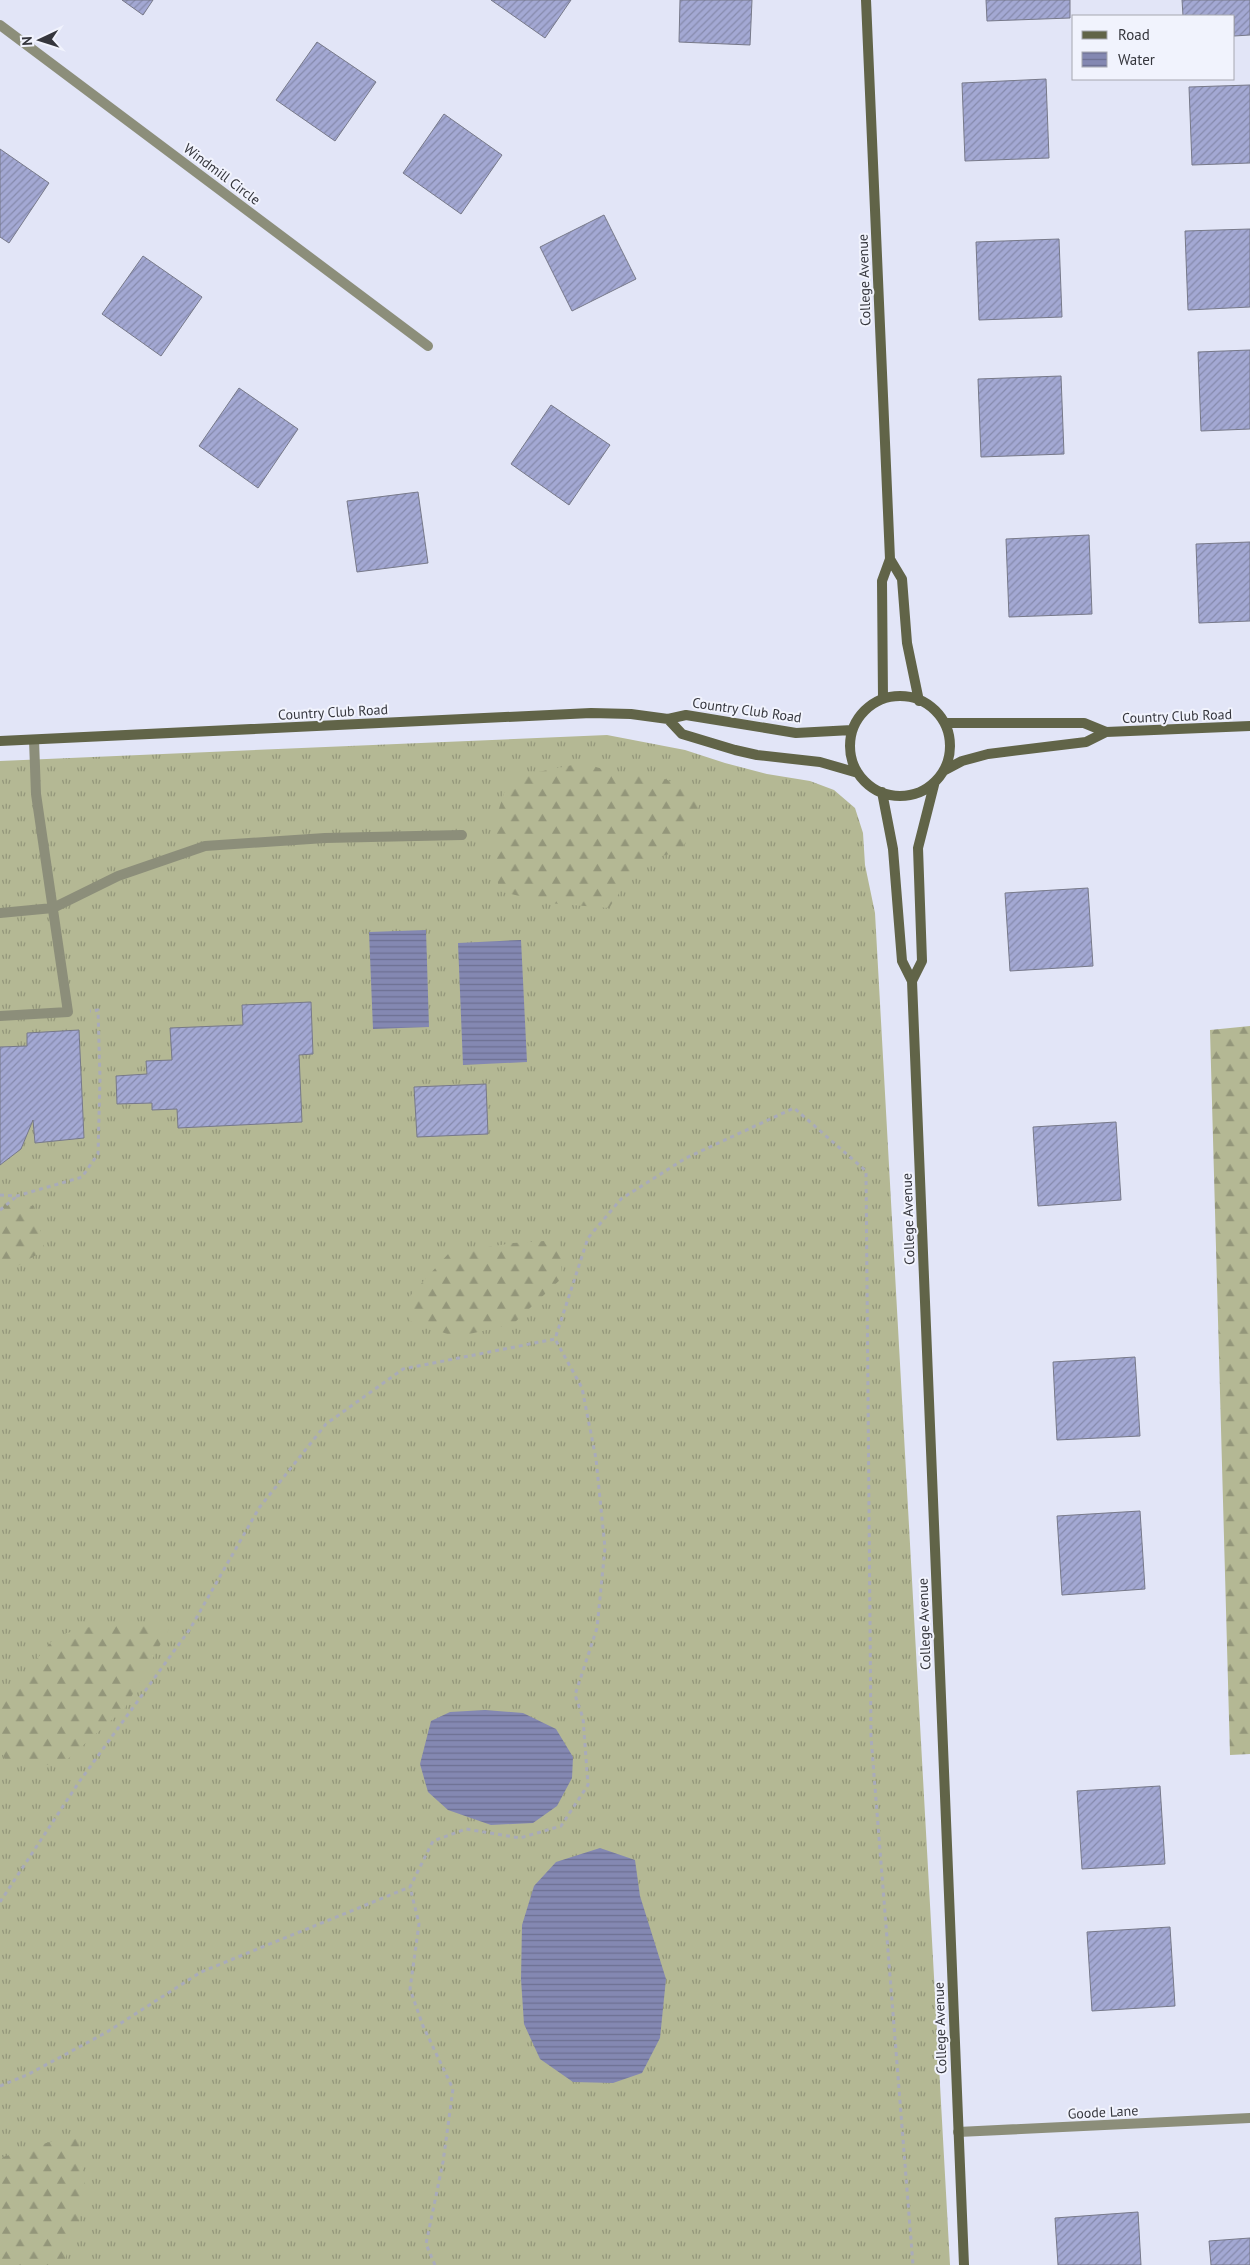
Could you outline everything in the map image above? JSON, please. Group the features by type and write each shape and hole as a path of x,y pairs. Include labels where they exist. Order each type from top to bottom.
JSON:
{"street":[{"name":"College Avenue","path":"866,0 890,559 882,581 883,699"},
{"name":"Windmill Circle","path":"0,25 428,346"},
{"name":"College Avenue","path":"890,559 902,579 907,643 919,701"},
{"path":"902,696 919,701 934,708 946,723 950,739 945,770 934,785 921,794 902,796 882,792 868,784 858,773 851,756 852,730 858,718 869,707 883,699 902,696"},
{"name":"Country Club Road","path":"0,741 591,713 631,714 668,719 686,714 796,733 852,730"},
{"path":"668,719 682,734 736,750 756,755 820,762 858,773"},
{"name":"Country Club Road","path":"946,723 1084,723 1106,732"},
{"name":"Country Club Road","path":"945,770 962,761 988,754 1086,742 1106,732 1250,726"},
{"path":"0,1016 68,1012 36,794 34,740"},
{"name":"College Avenue","path":"912,981 922,961 918,848 934,785"},
{"name":"College Avenue","path":"882,792 893,850 902,961 912,981 964,2265"},
{"path":"0,913 53,908 118,876 205,846 325,838 462,835"},
{"name":"Goode Lane","path":"958,2132 1250,2118"}],"path":[{"path":"0,1195 17,1196 82,1177 98,1154 100,1079 98,1010 68,1012"},
{"path":"0,2086 27,2075 107,2032 200,1972 410,1887 434,1841 466,1829 520,1838 562,1826 588,1785 583,1718 575,1696 597,1628 605,1548 596,1459 582,1388 555,1339 588,1238 621,1199 686,1158 794,1108 866,1171 871,1737 913,2265"},
{"path":"0,1210 17,1196"},
{"path":"0,1902 79,1782 190,1628 259,1508 326,1424 404,1369 555,1339"},
{"path":"410,1887 419,1924 410,1989 423,2026 453,2089 444,2162 426,2244 435,2265"}],"green space":[{"path":"607,735 685,750 767,774 810,781 834,790 855,808 863,833 865,865 875,913 950,2265 0,2265 0,761"},
{"path":"582,763 620,774 665,779 703,795 682,851 641,861 609,908 548,903 499,891 491,833 509,778"},
{"path":"1250,1026 1250,1754 1230,1755 1210,1030"},
{"path":"0,1203 34,1206 45,1250 0,1276"},
{"path":"560,1240 562,1278 513,1324 456,1337 410,1321 410,1296 449,1253 513,1243"},
{"path":"108,1622 169,1629 125,1708 60,1766 5,1760 0,1746 0,1703 56,1636"},
{"path":"77,2133 87,2196 63,2265 0,2265 0,2158"}],"water":[{"path":"426,930 429,1027 373,1029 369,932"},
{"path":"521,940 527,1062 463,1065 458,943"},
{"path":"485,1710 523,1713 556,1729 573,1757 572,1778 557,1806 533,1823 491,1825 448,1810 428,1792 420,1764 431,1721 450,1712"},
{"path":"600,1848 635,1860 640,1896 666,1979 660,2038 642,2073 613,2083 573,2082 540,2059 524,2024 521,1979 522,1925 534,1886 556,1862"}],"building":[{"path":"122,0 153,0 143,15"},
{"path":"491,0 571,0 545,38"},
{"path":"680,0 752,0 750,45 679,42"},
{"path":"986,0 1070,0 1070,18 987,21"},
{"path":"1182,0 1250,0 1250,35 1235,36 1235,15 1183,15"},
{"path":"317,42 376,82 335,141 276,100"},
{"path":"1046,79 1049,158 965,161 962,83"},
{"path":"1250,85 1250,163 1192,165 1189,87"},
{"path":"444,114 502,155 461,214 403,173"},
{"path":"0,149 49,183 9,243 0,237"},
{"path":"604,215 636,279 572,311 540,247"},
{"path":"1250,229 1250,307 1188,310 1185,231"},
{"path":"1059,239 1062,317 979,320 976,242"},
{"path":"143,256 202,297 161,356 102,314"},
{"path":"1250,350 1250,429 1201,431 1198,352"},
{"path":"1061,376 1064,454 981,457 978,379"},
{"path":"239,388 298,429 258,488 199,446"},
{"path":"551,405 610,445 569,505 511,464"},
{"path":"418,492 428,563 357,572 347,501"},
{"path":"1089,535 1092,614 1009,617 1006,539"},
{"path":"1250,542 1250,621 1199,623 1196,544"},
{"path":"1088,888 1093,966 1010,971 1005,893"},
{"path":"311,1002 313,1054 299,1055 302,1122 178,1128 177,1109 152,1110 152,1103 117,1104 116,1076 147,1074 146,1061 172,1060 170,1028 243,1025 242,1005"},
{"path":"79,1030 84,1138 35,1143 33,1120 21,1149 0,1165 0,1047 27,1046 27,1033"},
{"path":"486,1084 488,1134 417,1137 414,1087"},
{"path":"1116,1122 1121,1200 1038,1206 1033,1127"},
{"path":"1135,1357 1140,1436 1057,1440 1053,1362"},
{"path":"1140,1511 1145,1589 1062,1595 1057,1516"},
{"path":"1160,1786 1165,1864 1082,1869 1077,1791"},
{"path":"1170,1927 1175,2006 1092,2011 1087,1932"},
{"path":"1138,2212 1141,2265 1058,2265 1055,2218"},
{"path":"1250,2238 1250,2265 1211,2265 1209,2241"}]}
